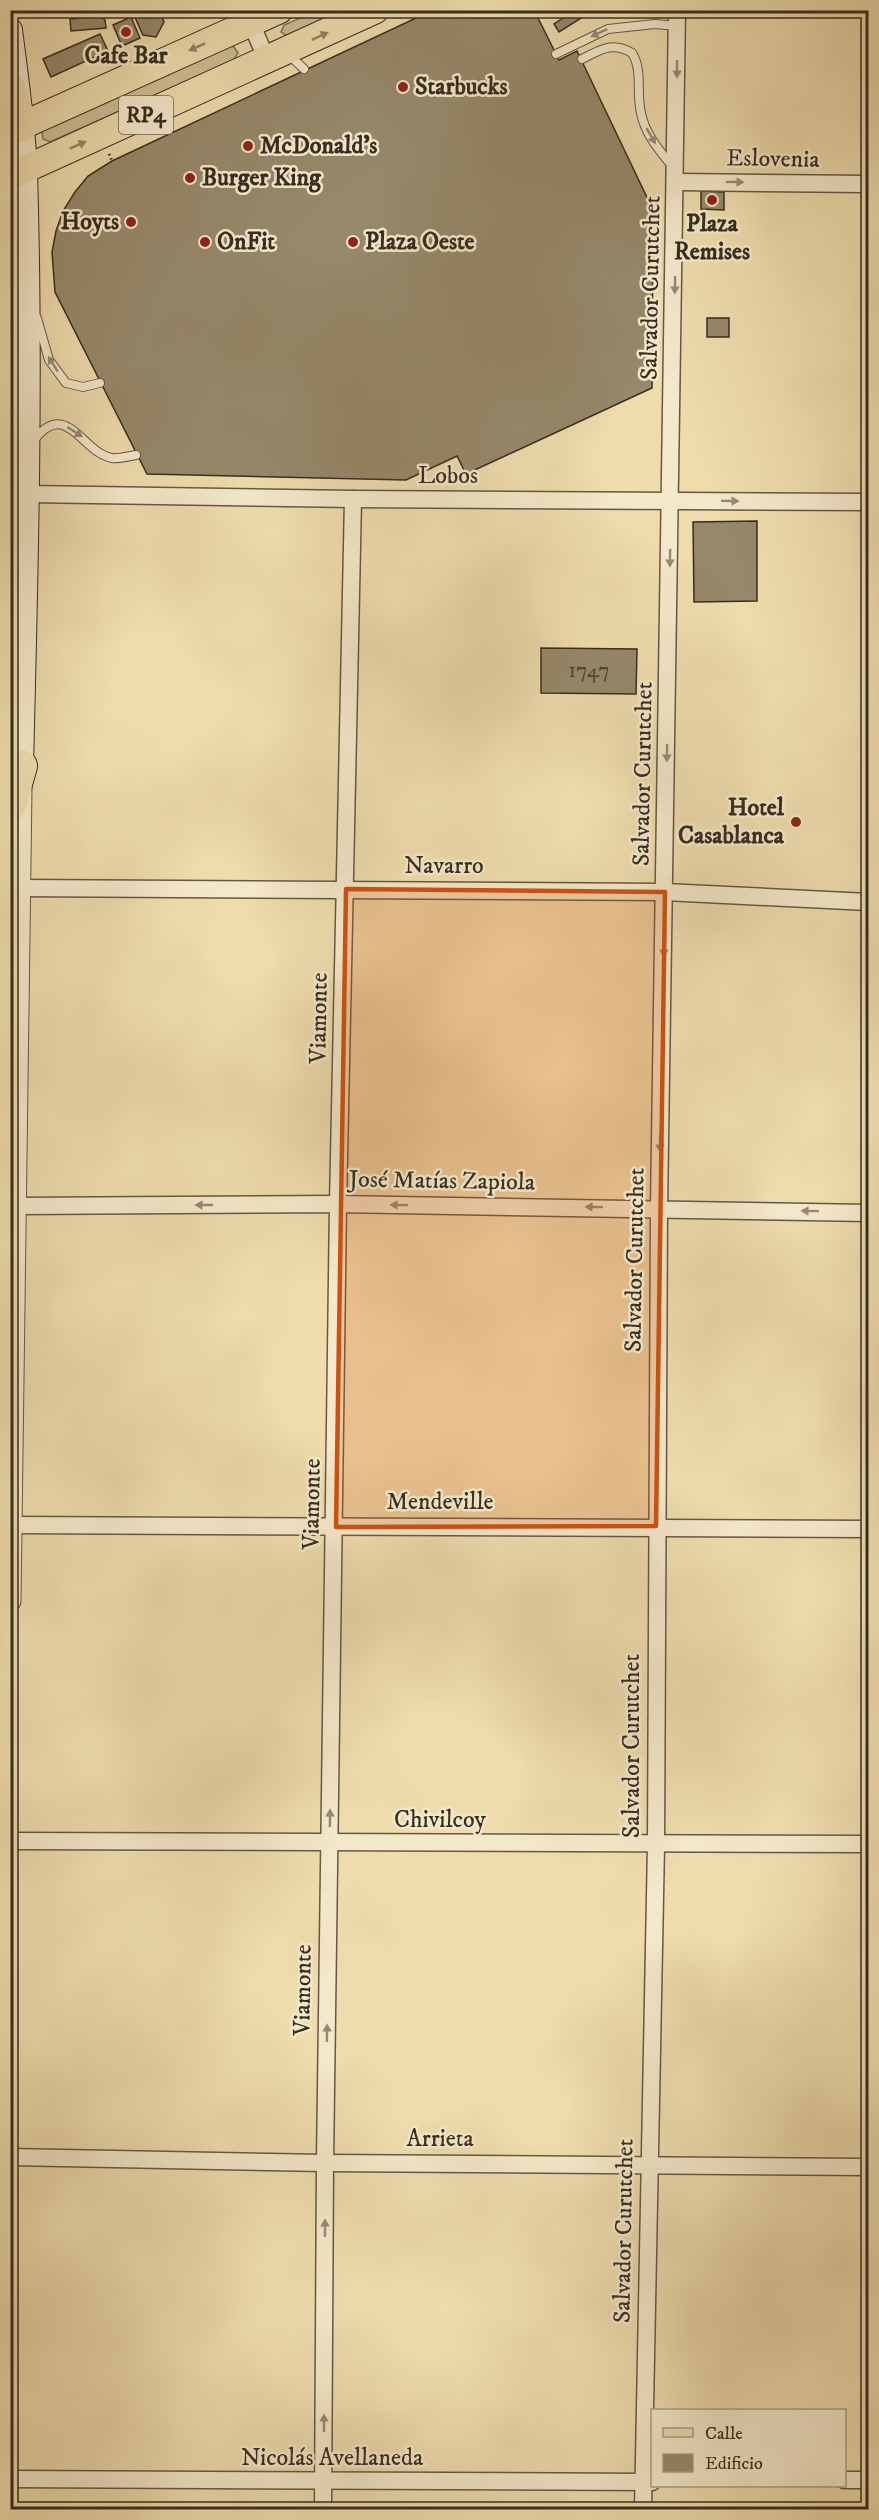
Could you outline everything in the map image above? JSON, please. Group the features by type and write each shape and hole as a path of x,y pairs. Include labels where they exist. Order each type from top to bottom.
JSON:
{"highway":[{"path":"10,90 16,129"},
{"path":"10,805 21,766"}],"main road":[{"name":"RP4","path":"16,129 248,17 279,10"},
{"name":"RP4","path":"18,173 286,60 375,10"},
{"path":"10,30 27,290 28,494 21,766"},
{"path":"10,466 27,290"}],"street":[{"path":"248,17 286,60"},
{"name":"Salvador Curutchet","path":"643,2510 648,2482 649,2164 656,1845 659,1208 677,18"},
{"name":"Eslovenia","path":"676,177 868,184"},
{"name":"Lobos","path":"28,494 353,500 868,502"},
{"name":"Viamonte","path":"324,2510 325,2163 336,1527 338,1204 353,500"},
{"path":"10,1601 21,766"},
{"name":"Navarro","path":"20,888 665,892 868,903"},
{"name":"José Matías Zapiola","path":"16,1206 338,1204 868,1213"},
{"name":"Mendeville","path":"12,1525 656,1526 868,1529"},
{"name":"Chivilcoy","path":"10,1841 868,1844"},
{"name":"Arrieta","path":"10,2157 325,2163 868,2167"},
{"name":"Nicolás Avellaneda","path":"10,2479 648,2482"},
{"path":"846,2480 868,2480"}],"lane":[{"path":"556,54 608,29 655,24 677,18"},
{"path":"582,59 606,46 613,45 632,53 638,67 639,101 643,123 676,177"},
{"path":"27,290 49,360 66,383 83,387 100,383"},
{"path":"28,447 42,430 56,424 73,429 98,452 113,458 136,455"}],"highlighted area":[{"path":"346,889 665,892 656,1526 336,1527"}],"shaded area":[{"path":"317,11 344,11 287,36 281,32 284,25"},
{"path":"229,46 234,47 238,53 233,61 50,142 43,139 42,131"}],"building":[{"path":"159,10 164,22 156,37 143,35 132,11"},
{"name":"Plaza Oeste","path":"433,10 534,10 559,60 577,51 653,210 652,388 466,474 457,456 406,480 147,474 55,292 52,252 63,211 88,176 112,161"},
{"path":"575,10 594,10 559,32 554,24"},
{"path":"99,16 105,20 106,28 71,31 70,19"},
{"name":"Cafe Bar","path":"131,17 140,38 122,46 113,25"},
{"path":"100,34 108,51 51,77 43,59"},
{"name":"Plaza Remises","path":"701,191 724,192 724,210 701,209"},
{"path":"707,318 729,318 729,337 707,337"},
{"path":"757,521 757,601 694,602 693,522"},
{"path":"541,648 637,649 636,694 541,693"}],"place":[{"name":"Cafe Bar","path":"126,32"},
{"name":"Starbucks","path":"403,87"},
{"name":"McDonald's","path":"248,146"},
{"name":"Burger King","path":"190,178"},
{"name":"Plaza Remises","path":"712,200"},
{"name":"Hoyts","path":"131,222"},
{"name":"OnFit","path":"205,242"},
{"name":"Plaza Oeste","path":"353,242"},
{"name":"Hotel Casablanca","path":"796,822"}]}
